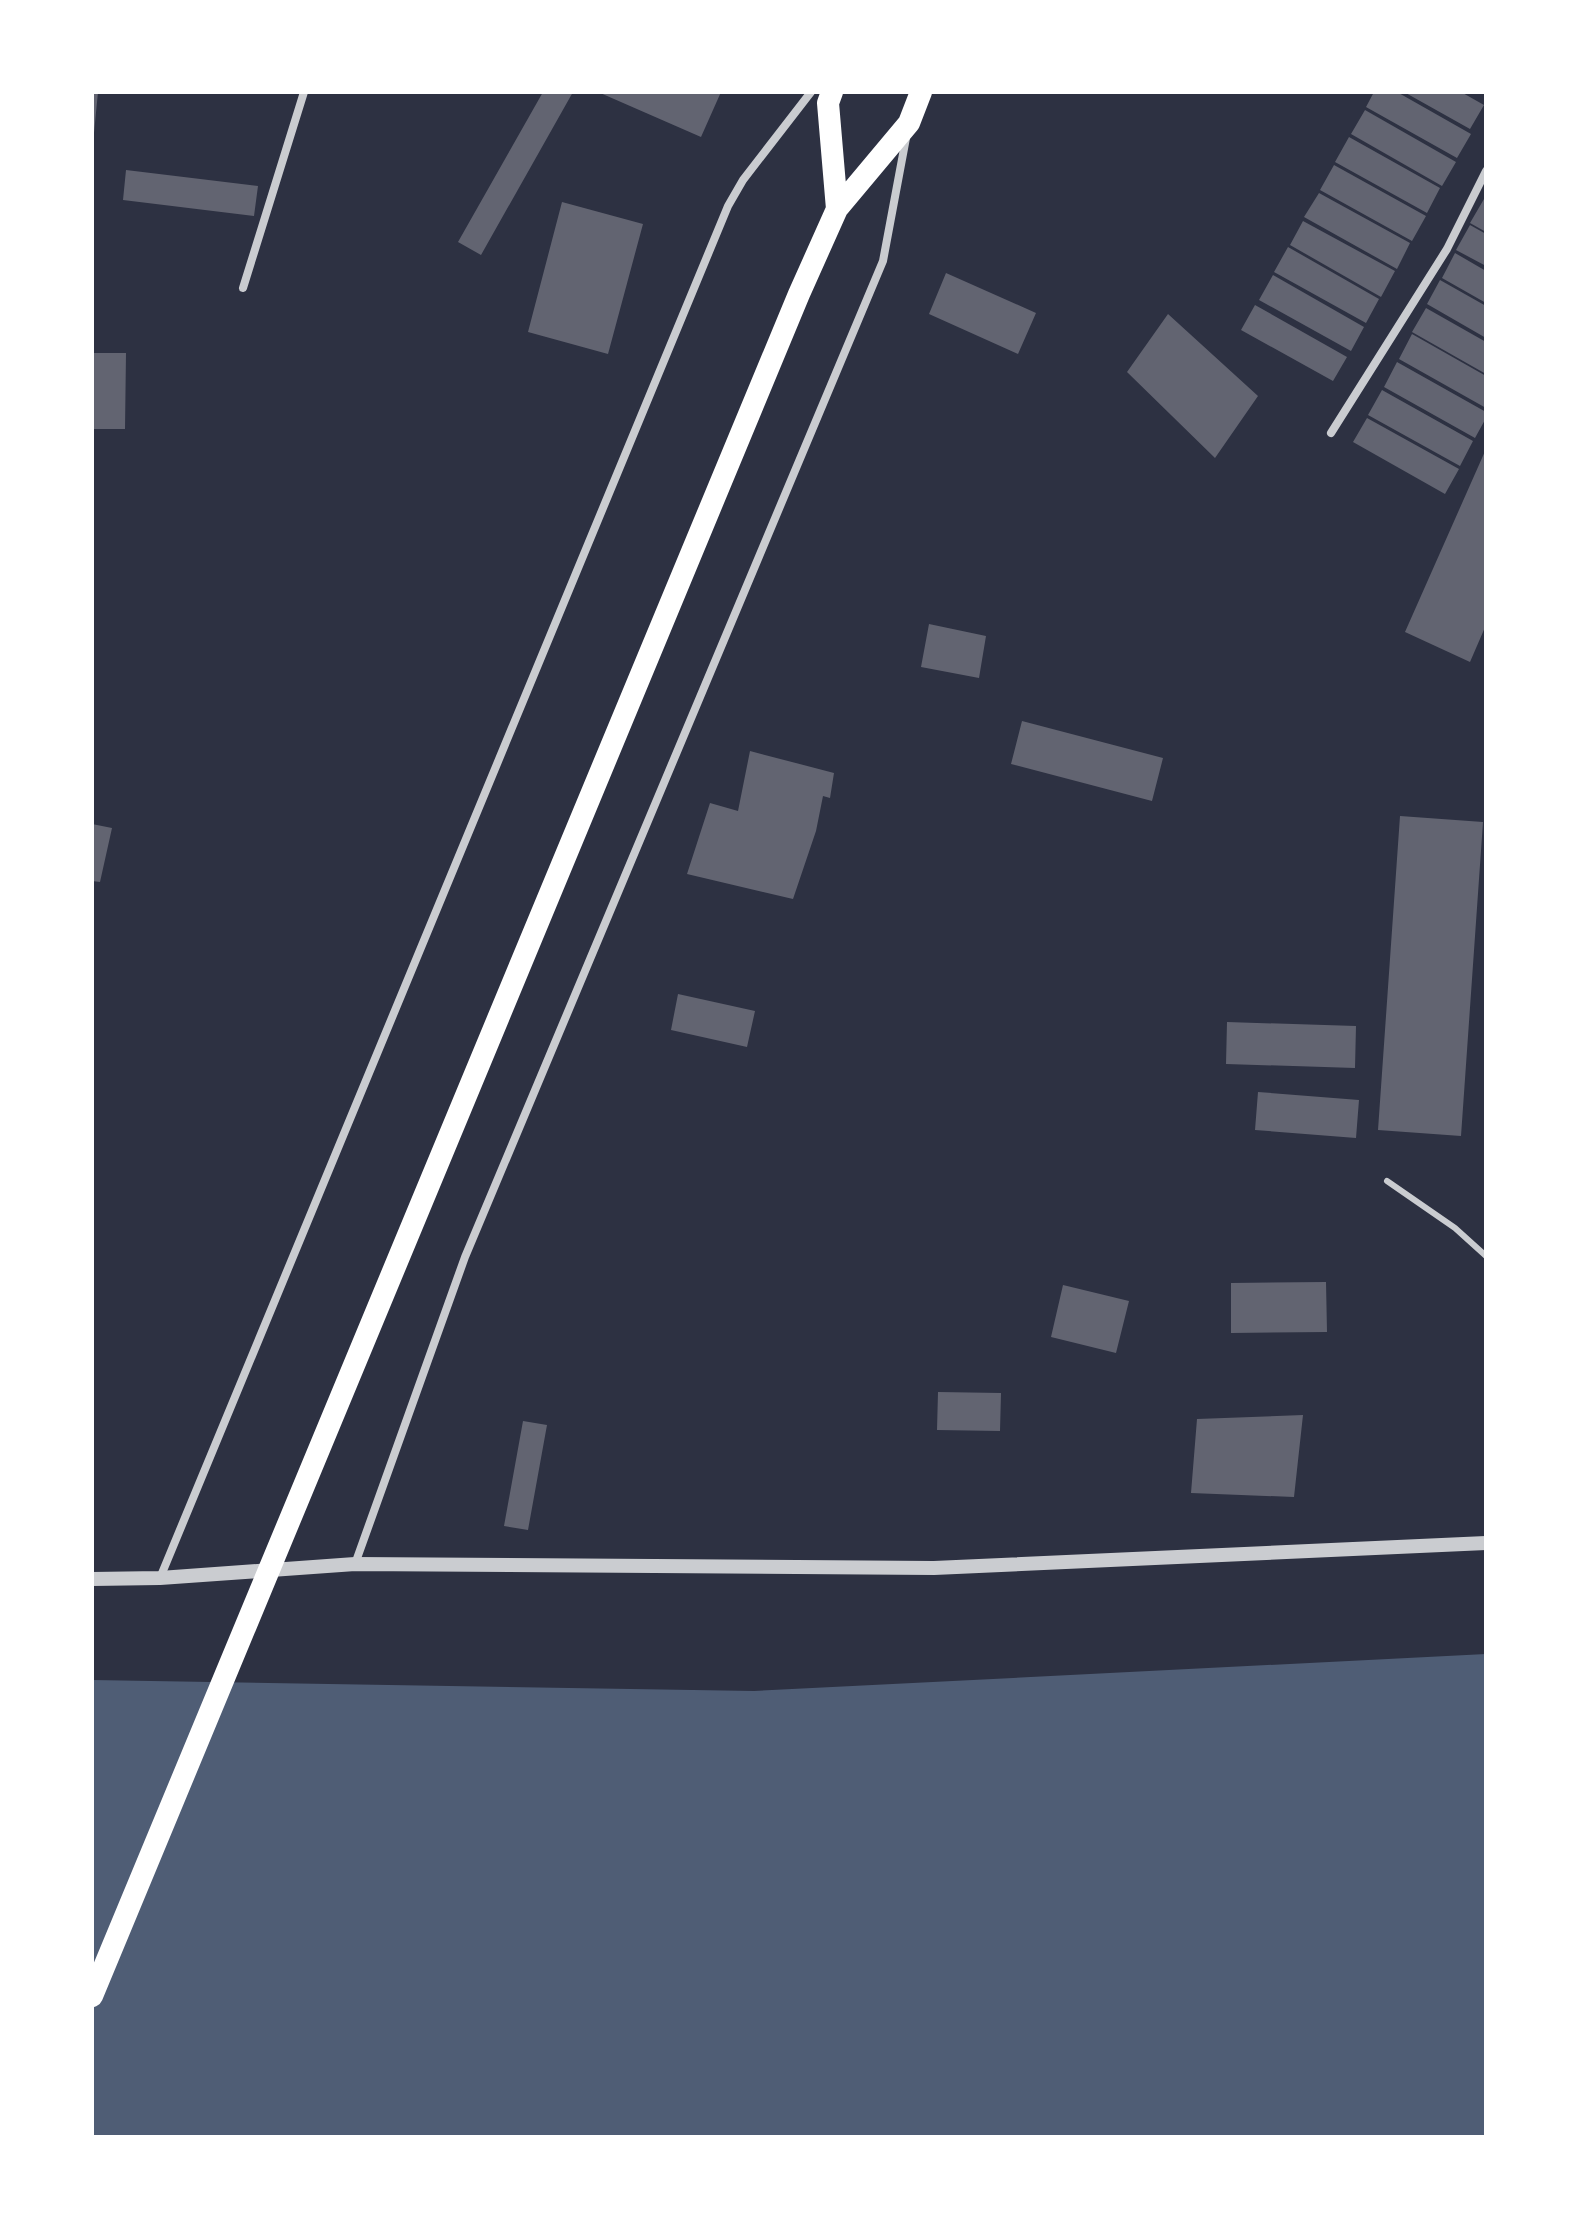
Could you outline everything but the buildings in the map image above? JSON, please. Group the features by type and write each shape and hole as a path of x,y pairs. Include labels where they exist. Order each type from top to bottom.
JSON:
{"highway":[{"path":"832,92 828,103 837,209"},
{"path":"92,1996 799,294 837,209 909,123 921,92"}],"street":[{"path":"243,288 304,92"},
{"path":"160,1578 728,206 743,180 811,92"},
{"path":"355,1564 465,1257 883,261 909,123"},
{"path":"1331,433 1447,249 1486,171"},
{"path":"92,1579 160,1578 355,1564 934,1568 1486,1543"}],"lane":[{"path":"1387,1181 1455,1228 1486,1256"}],"water":[{"path":"1486,1654 1486,2137 92,2137 92,1680 754,1691"}]}
